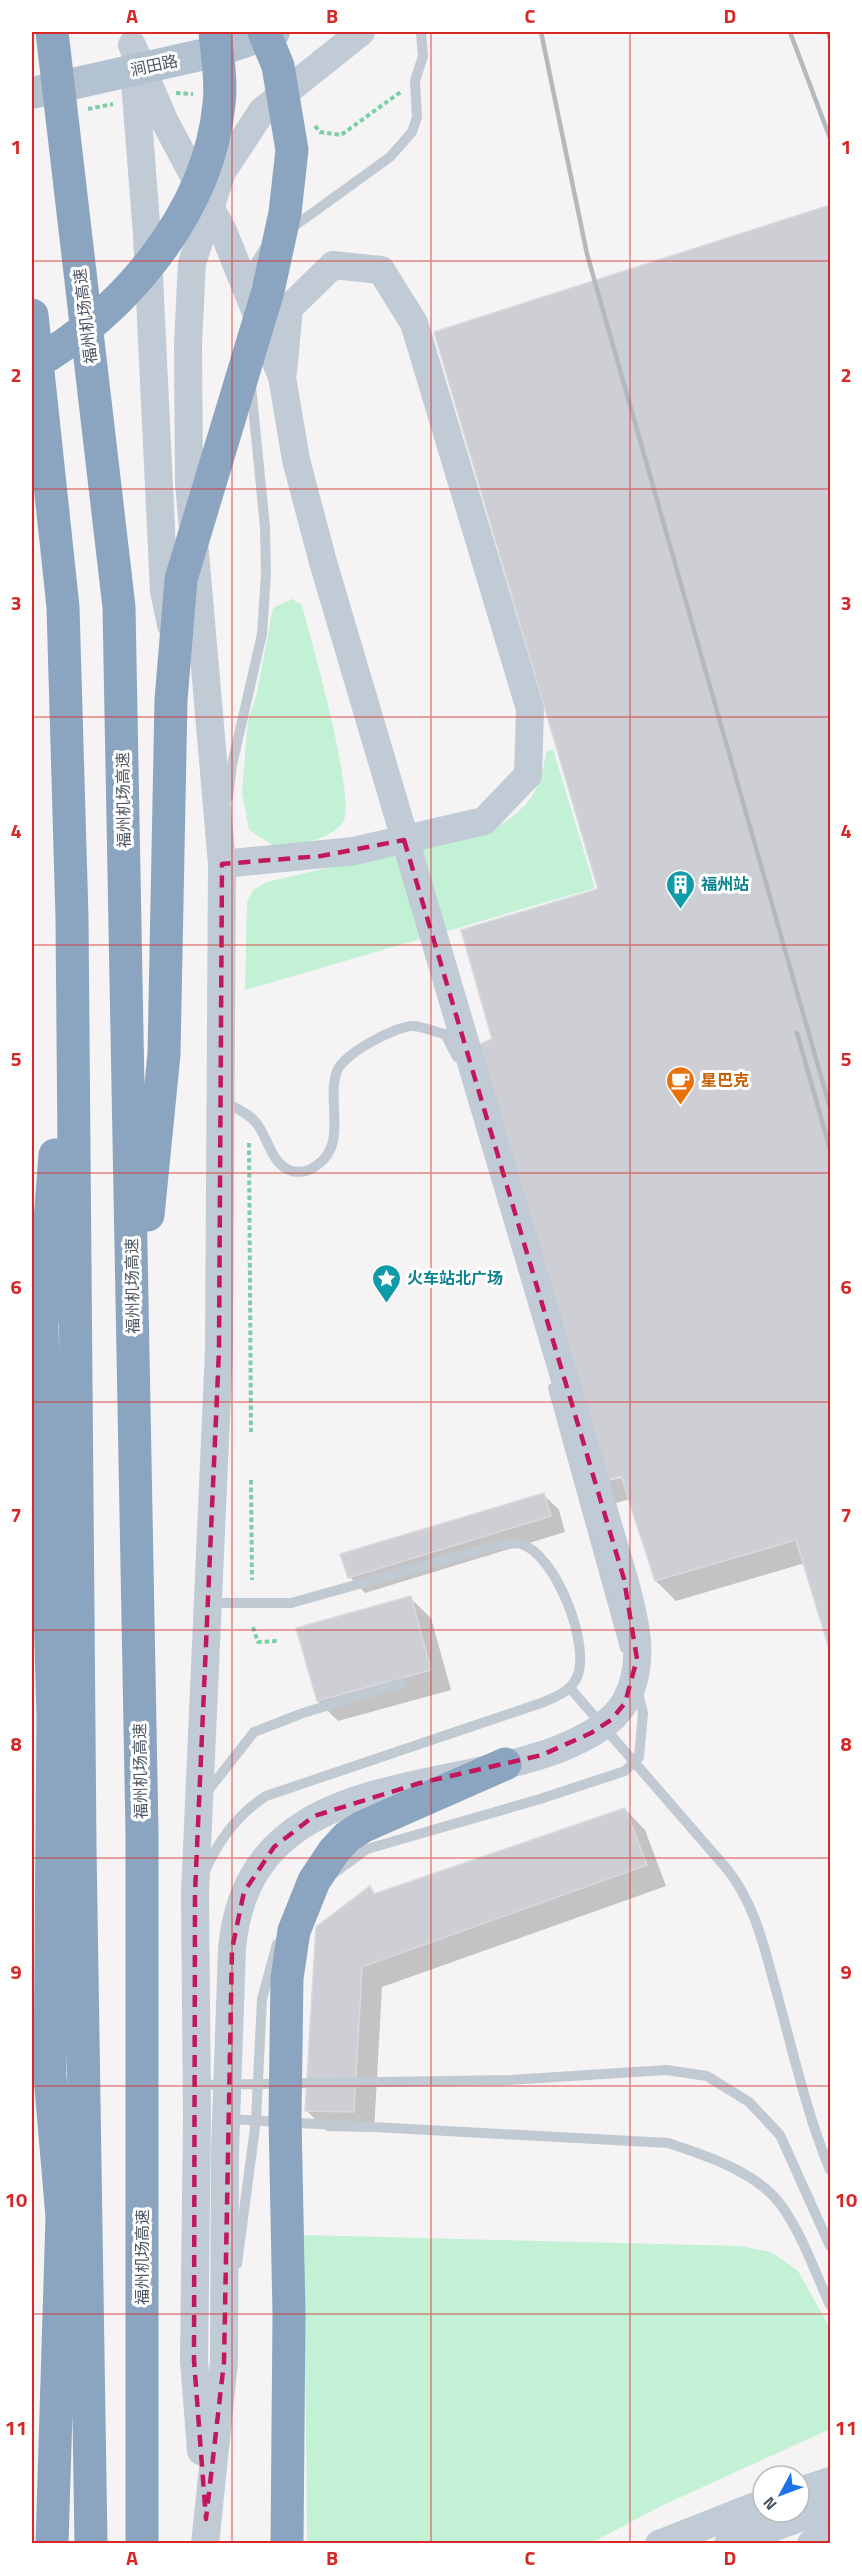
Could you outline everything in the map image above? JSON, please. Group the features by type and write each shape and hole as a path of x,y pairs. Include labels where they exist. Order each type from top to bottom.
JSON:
{"highway":[{"name":"福州机场高速","path":"52,32 119,607 142,1832 142,2544"},
{"path":"32,365 63,347 123,296 171,237 207,164 220,104 215,32"},
{"path":"133,1373 164,1054 171,700 181,579 268,291 285,213 292,150 278,66 264,32"},
{"path":"32,315 63,607 72,917 80,1835 91,2544"},
{"path":"52,2544 62,2217 50,2076 53,1715 42,1326 72,917"},
{"path":"287,2544 289,2314 286,1996 294,1931 323,1864 347,1837 362,1827 505,1764"}],"main road":[{"name":"涧田路","path":"32,93 214,52 274,32"},
{"path":"206,2531 194,2360 208,2119 197,2085 195,1893 219,1350 222,864 189,483 188,343 192,263 222,172 262,111 361,32"},
{"path":"132,38 147,235 164,591 222,864"},
{"path":"132,38 164,120 223,231 282,377 296,460 323,562 624,1579 636,1631 637,1659 633,1684 624,1703 611,1720 569,1745 542,1755 420,1783 314,1816 286,1835 263,1860 244,1892 234,1929 225,2151 224,2362 206,2531"},
{"path":"222,864 354,851 484,820 528,775 530,709 414,323 381,270 333,265 289,308 282,377"},
{"path":"811,2487 831,2481"},
{"path":"728,2544 831,2507"},
{"path":"659,2544 751,2508"},
{"path":"811,2544 831,2537"}],"lane":[{"path":"222,864 232,765 262,633 266,574 243,283 265,247 390,157 412,132 417,117 415,81 423,56 421,32"},
{"path":"220,1099 249,1116 258,1125 278,1162 290,1171 309,1171 326,1160 335,1138 332,1104 337,1069 359,1046 412,1026 445,1034 464,1069 518,1264"},
{"path":"224,2362 256,2120 262,1999 279,1936 331,1875 367,1849 540,1799 626,1771 639,1757 643,1713 550,1379"},
{"path":"195,1893 209,1862 235,1821 248,1808 266,1796 533,1706 570,1688 579,1670 580,1647 560,1585 542,1558 520,1544 498,1545 291,1603 207,1603"},
{"path":"199,1801 254,1732 303,1713 402,1683"},
{"path":"570,1688 727,1869 746,1895 764,1947 810,2116 831,2170"},
{"path":"197,2085 510,2080 666,2070 707,2076 749,2102 769,2120 780,2135 831,2246"},
{"path":"208,2119 668,2143 735,2171 768,2191 788,2218 831,2305"}],"path":[{"path":"249,1137 251,1432"},
{"path":"251,1480 252,1580"},
{"path":"253,1627 258,1642 279,1641"}],"highlighted area":[{"path":"404,840 624,1579 637,1659 625,1703 611,1720 591,1733 542,1755 420,1783 314,1816 274,1847 244,1892 232,1949 224,2362 206,2519 194,2360 195,1893 219,1350 222,864 321,856"}],"green space":[{"path":"292,599 302,605 323,683 339,754 345,810 342,824 329,834 312,841 279,849 249,830 242,792 248,719 256,697 273,608"},
{"path":"553,749 595,888 245,990 247,902 253,890 267,882 492,830 514,815 530,799 540,779 546,752"},
{"path":"304,2235 740,2246 771,2252 798,2271 830,2328 830,2429 661,2506 591,2543 307,2543"}],"building":[{"name":"福州站","path":"830,205 830,1652 796,1540 655,1581 621,1476 591,1485 470,1048 492,1039 461,930 598,889 434,332"},
{"path":"544,1493 551,1516 348,1578 340,1554"},
{"path":"411,1596 431,1670 317,1701 296,1628"},
{"path":"625,1808 647,1865 362,1967 354,2112 305,2111 316,1927 370,1886 374,1894"}],"railway":[{"path":"541,32 587,254 830,1108"},
{"path":"790,32 830,138"},
{"path":"828,32 830,39"},
{"path":"797,1033 830,1149"}],"place":[{"name":"福州站","path":"680,910"},
{"name":"星巴克","path":"680,1106"},
{"name":"火车站北广场","path":"386,1304"}]}
